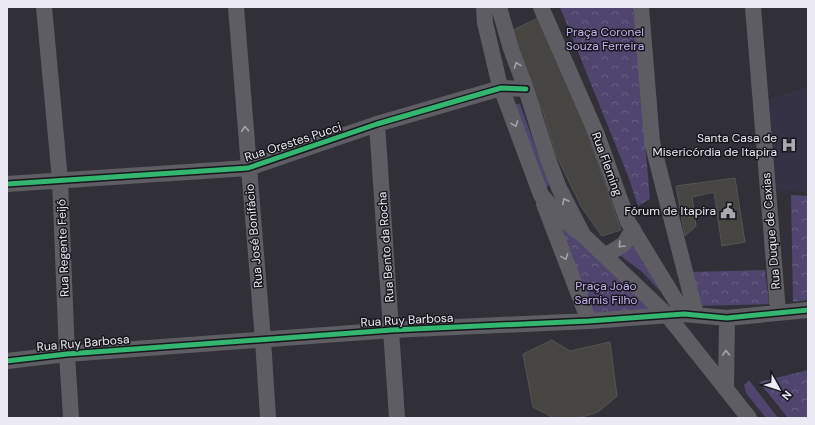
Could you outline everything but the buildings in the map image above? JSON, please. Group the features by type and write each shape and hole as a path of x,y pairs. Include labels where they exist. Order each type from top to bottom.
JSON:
{"street":[{"name":"Rua Regente Feijó","path":"44,7 60,180 71,418"},
{"name":"Rua José Bonifácio","path":"236,7 268,418"},
{"path":"476,7 485,23"},
{"path":"484,7 485,23 501,88 589,321"},
{"path":"499,7 511,49 526,89 548,159 559,188 583,235"},
{"name":"Rua Fleming","path":"541,7 597,135 628,222 690,314"},
{"path":"641,7 652,142 690,314"},
{"name":"Rua Duque de Caxias","path":"753,7 778,312"},
{"name":"Rua Orestes Pucci","path":"7,184 248,168 377,124 501,88 526,89"},
{"name":"Rua Bento da Rocha","path":"377,124 398,418"},
{"path":"541,194 561,217 583,235 668,316 749,418"},
{"path":"605,256 624,244 633,230"},
{"name":"Rua Ruy Barbosa","path":"7,361 67,354 392,330 589,321 690,314 727,318 808,310"},
{"path":"726,388 727,318"}],"shaded area":[{"name":"Santa Casa de Misericórdia de Itapira","path":"808,87 808,192 777,190 765,100"}],"green space":[{"name":"Praça Coronel Souza Ferreira","path":"560,7 633,7 650,199 638,206 628,176"},
{"path":"514,104 520,104 549,184 546,190"},
{"path":"791,195 808,196 808,300 793,302"},
{"name":"Praça João Sarnis Filho","path":"547,206 661,313 592,317"},
{"path":"634,237 663,294 641,271 615,252"},
{"path":"765,270 769,304 697,306 691,272"},
{"path":"808,370 808,418 788,418 759,382"},
{"path":"749,380 778,418 766,418 746,393 744,385"}],"cycle path":[{"path":"7,184 248,168 377,124 501,88 526,89"},
{"path":"7,361 67,354 392,330 589,321 684,314 727,318 808,310"}],"place":[{"name":"Santa Casa de Misericórdia de Itapira","path":"789,145"},
{"name":"Fórum de Itapira","path":"728,211"}]}
